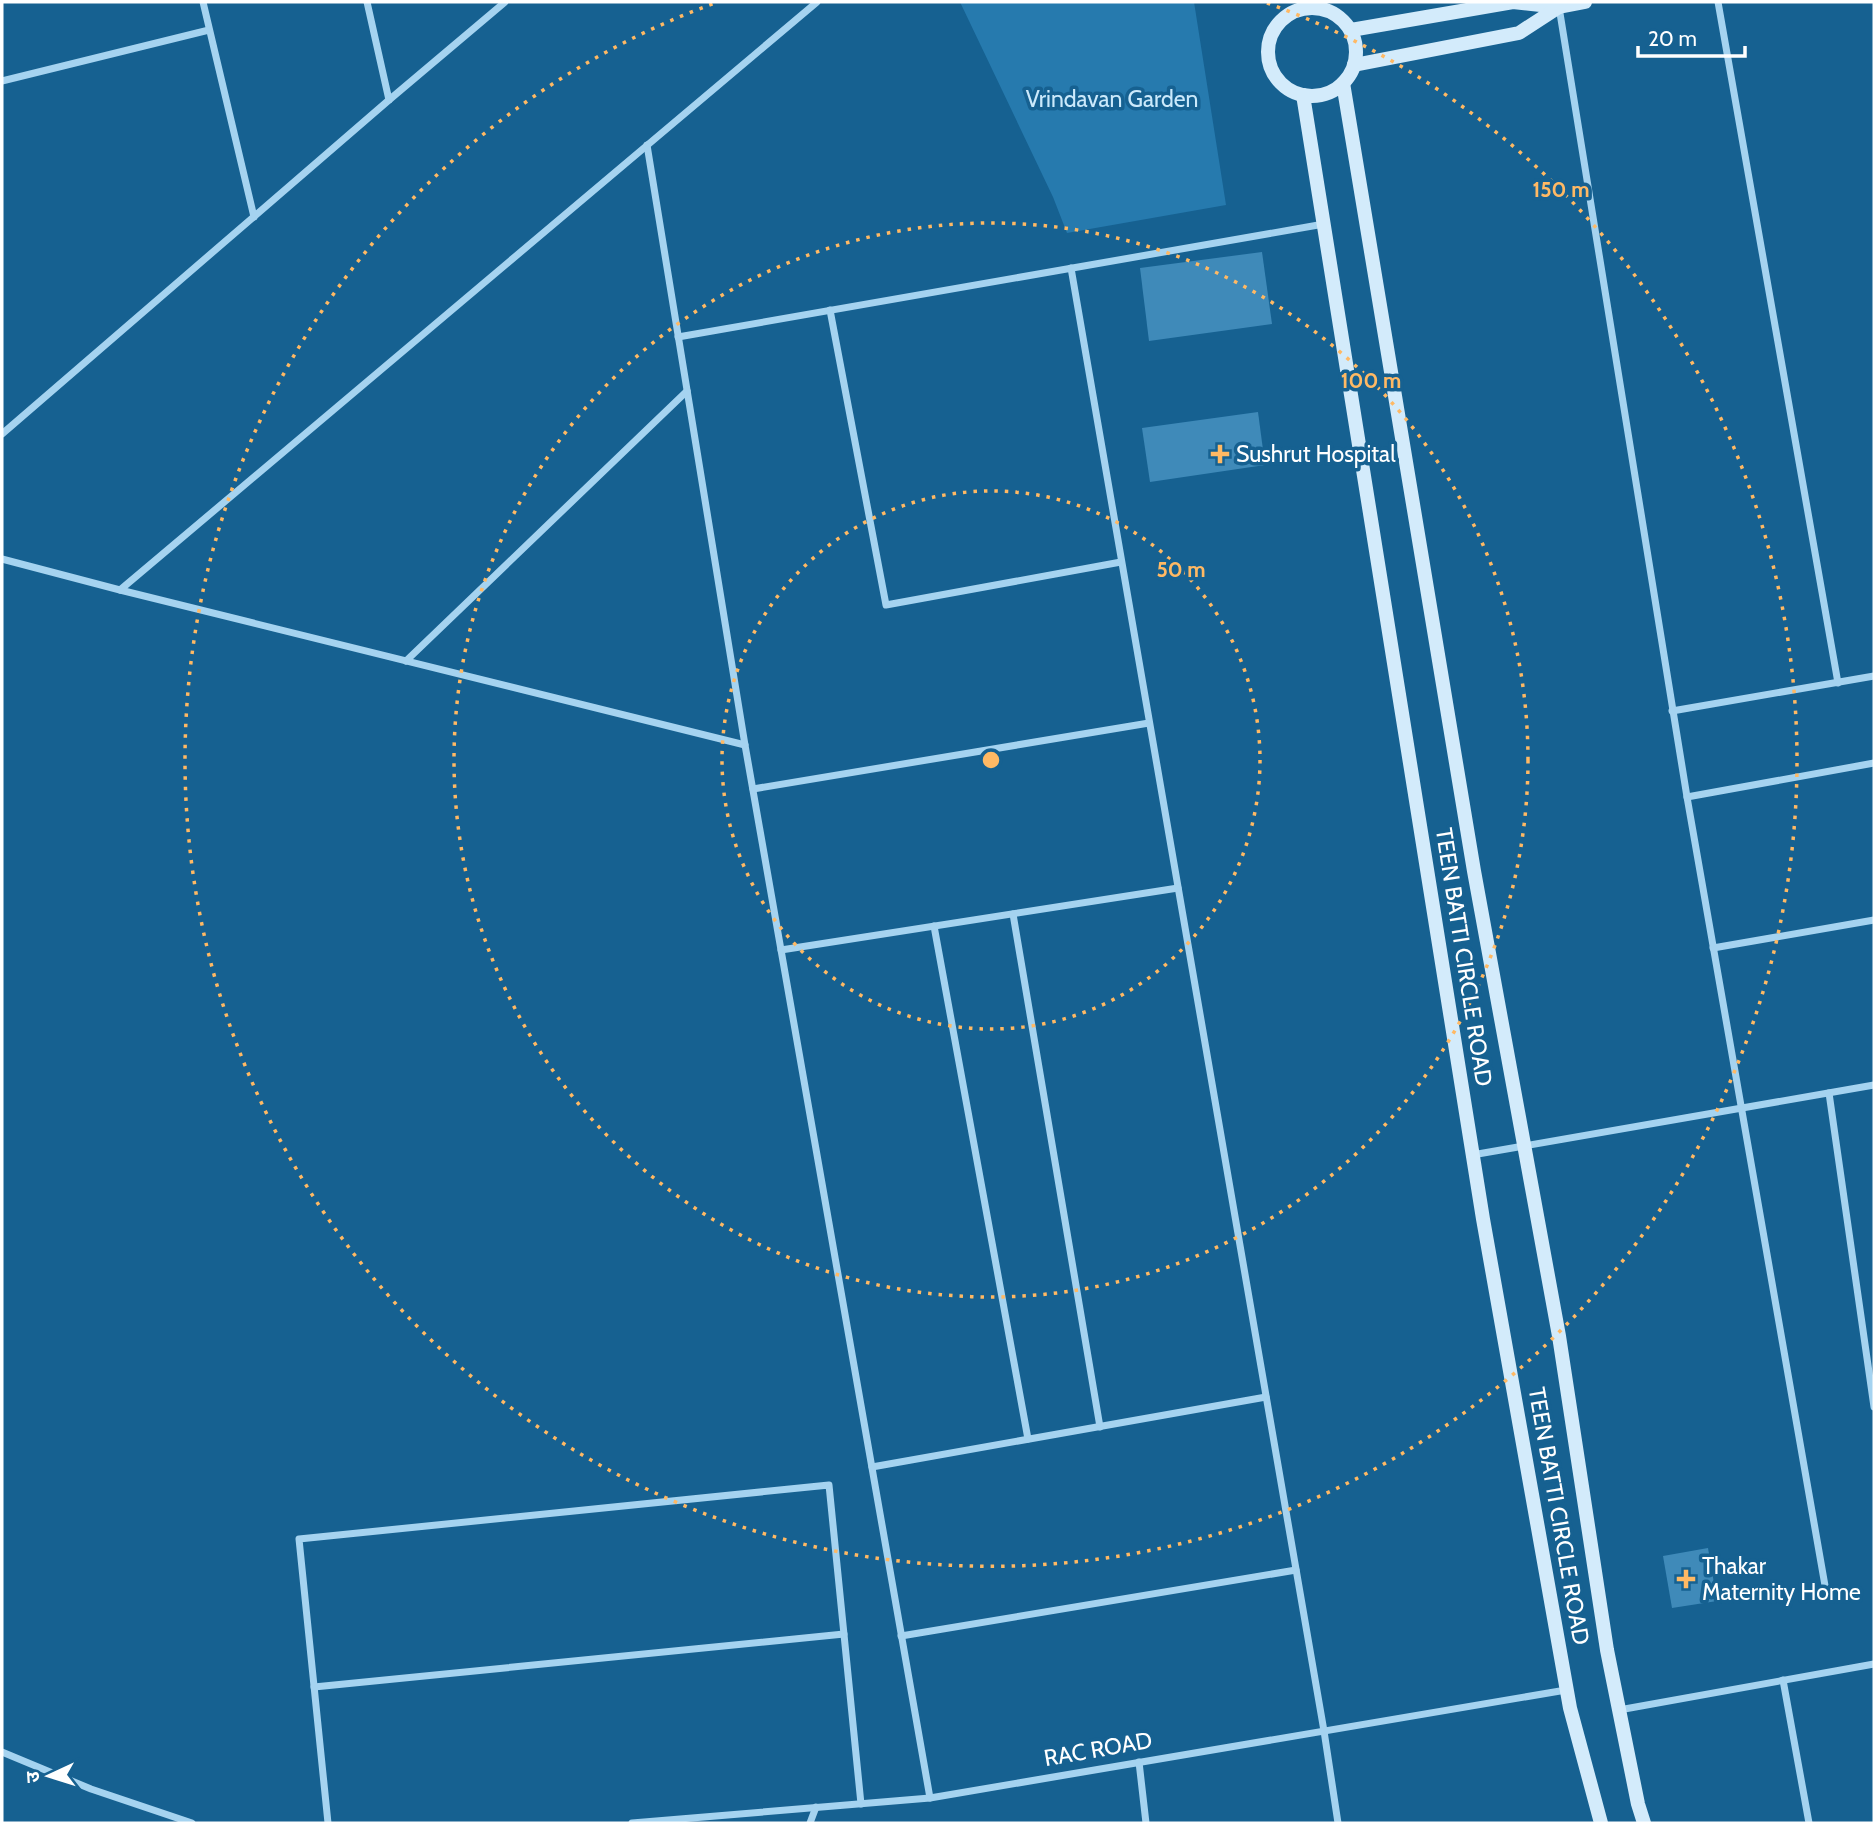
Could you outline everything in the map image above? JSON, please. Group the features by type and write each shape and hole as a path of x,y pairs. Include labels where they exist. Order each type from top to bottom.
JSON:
{"street":[{"path":"202,2 254,217"},
{"path":"367,2 388,100"},
{"path":"2,434 505,2"},
{"path":"120,590 817,2"},
{"path":"1351,30 1513,2 1559,7 1585,2"},
{"path":"1718,2 1838,683"},
{"path":"1330,7 1351,30 1356,47 1354,65 1343,83 1328,93 1303,95 1285,87 1274,74 1268,58 1269,41 1275,27 1289,8 1330,7"},
{"path":"1354,65 1519,33 1559,7"},
{"path":"1559,7 1672,711 1827,1597"},
{"path":"2,81 209,30"},
{"path":"1343,83 1474,871 1559,1336 1607,1650 1644,1823"},
{"name":"TEEN BATTI CIRCLE ROAD","path":"1303,95 1472,1155 1567,1690 1601,1823"},
{"path":"647,145 745,745 930,1798"},
{"path":"678,337 1324,223"},
{"path":"1071,268 1338,1823"},
{"path":"830,310 886,606 1121,562"},
{"path":"406,661 687,391"},
{"path":"2,559 745,745"},
{"path":"1672,711 1874,676"},
{"path":"753,789 1149,723"},
{"path":"1687,797 1874,764"},
{"path":"781,950 1178,888"},
{"path":"1013,914 1100,1427"},
{"path":"1713,948 1874,920"},
{"path":"934,926 1028,1440"},
{"path":"1472,1155 1874,1085"},
{"path":"1829,1093 1874,1407"},
{"path":"872,1467 1266,1397"},
{"path":"327,1823 299,1539 829,1485 861,1804"},
{"path":"901,1636 1296,1570"},
{"path":"314,1687 844,1634"},
{"path":"1619,1710 1874,1664"},
{"path":"1783,1681 1809,1823"},
{"name":"RAC ROAD","path":"632,1823 930,1798 1567,1690"},
{"path":"2,1752 91,1789 192,1823"},
{"path":"1139,1762 1146,1823"},
{"path":"810,1823 816,1807"}],"green space":[{"name":"Vrindavan Garden","path":"960,2 1194,2 1226,205 1067,233 1053,197"}],"building":[{"path":"1262,252 1272,324 1149,341 1140,268"},
{"path":"1258,412 1265,465 1150,482 1142,428"},
{"path":"1708,1548 1717,1601 1672,1608 1663,1556"}],"place":[{"name":"Sushrut Hospital","path":"1220,454"},
{"name":"Thakar Maternity Home","path":"1686,1579"}]}
